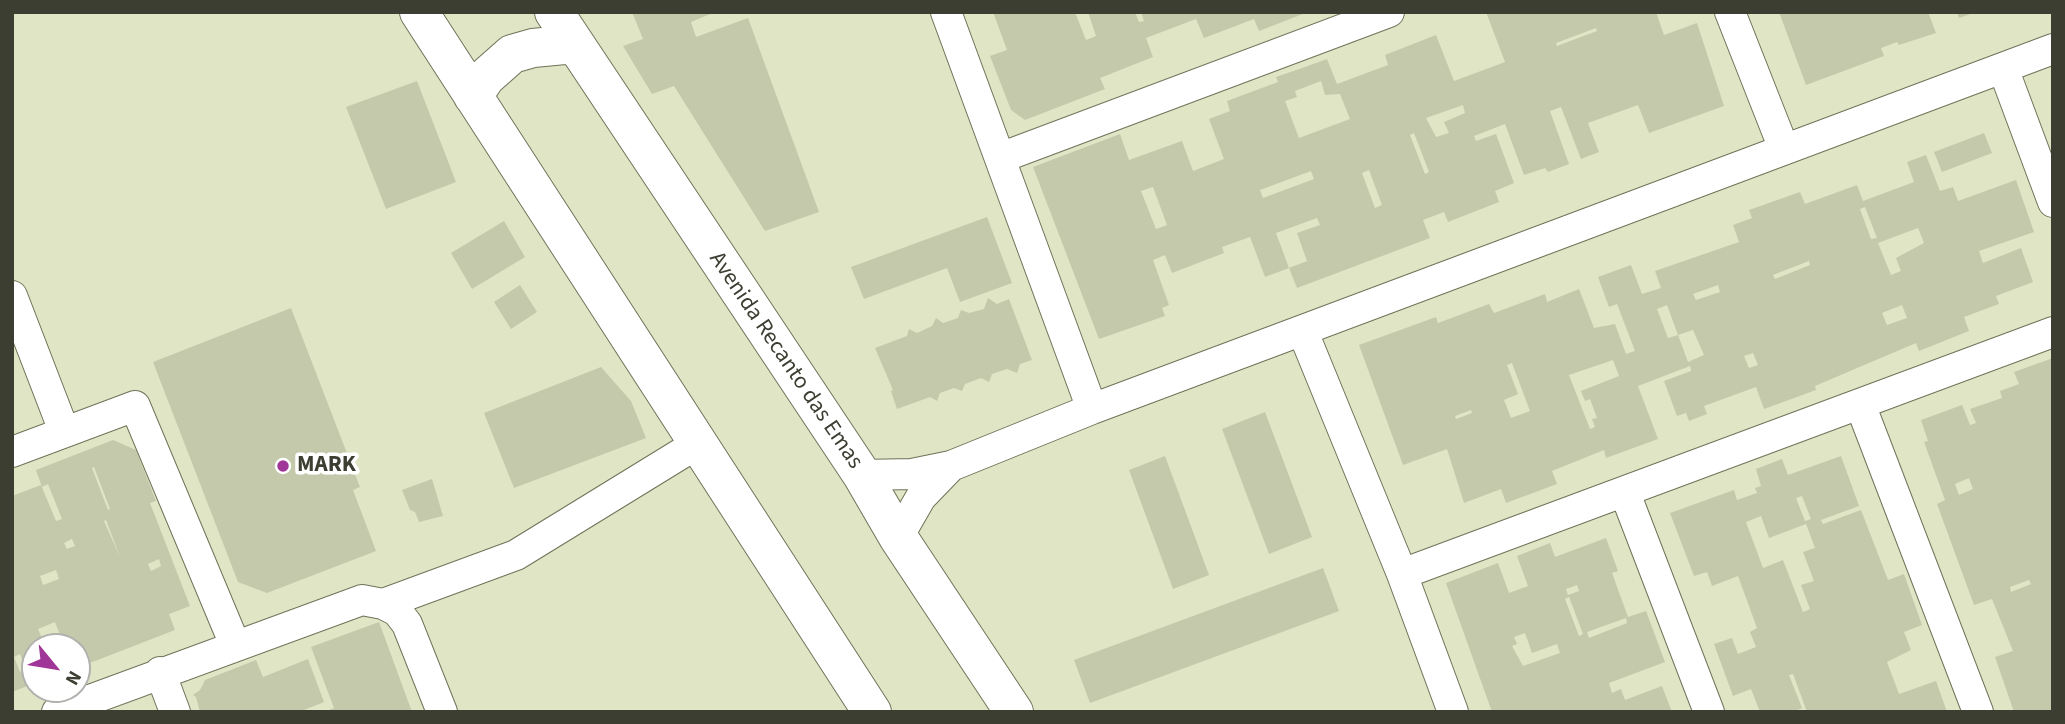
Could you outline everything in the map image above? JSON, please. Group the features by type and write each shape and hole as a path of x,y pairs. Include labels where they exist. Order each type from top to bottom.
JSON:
{"main road":[{"path":"419,12 701,442 872,712"},
{"name":"Avenida Recanto das Emas","path":"554,12 862,475 898,537 1014,712"},
{"path":"473,96 486,77 512,54 534,48 575,44"},
{"path":"977,712 987,669"}],"street":[{"path":"946,12 1092,409"},
{"path":"1000,158 1389,12"},
{"path":"1730,12 1784,149"},
{"path":"862,475 912,474 951,466 1092,409 2053,49"},
{"path":"2003,68 2053,202"},
{"path":"12,296 64,431"},
{"path":"1303,332 1402,574 1453,712"},
{"path":"1402,574 2053,332"},
{"path":"1860,404 1978,712"},
{"path":"12,452 135,406 235,645"},
{"path":"383,604 516,555 701,442"},
{"path":"898,537 921,498 951,466"},
{"path":"1625,493 1709,712"},
{"path":"57,712 362,600 383,604 397,611 407,624 442,712"},
{"path":"160,672 175,712"}],"building":[{"path":"632,12 715,12 691,22 696,37 748,18 819,212 765,231 674,86 652,94 623,46 643,39"},
{"path":"993,12 1075,12 1086,40 1096,36 1088,12 1135,12 1139,22 1144,21 1141,12 1308,12 1259,31 1254,19 1204,38 1196,19 1146,38 1153,57 1100,78 1105,89 1025,120 1011,110 990,56 1007,50"},
{"path":"1486,12 1656,12 1664,35 1697,23 1724,106 1649,133 1638,105 1588,123 1599,152 1581,159 1561,107 1550,111 1569,164 1548,172 1545,168 1524,175 1505,124 1474,136 1476,141 1496,134 1514,183 1495,191 1499,202 1448,222 1444,212 1423,220 1430,238 1297,288 1289,268 1265,277 1250,237 1222,247 1224,253 1172,273 1165,255 1153,260 1169,305 1162,308 1165,316 1099,339 1033,167 1120,134 1129,160 1182,141 1193,171 1224,159 1209,119 1230,111 1227,101 1278,82 1276,77 1327,59 1337,84 1388,65 1385,55 1436,35 1454,81 1505,62","holes":["1596,28 1597,31 1557,46 1556,43","1321,81 1325,95 1340,94 1350,119 1299,138 1285,101 1297,97 1295,91","1463,105 1465,113 1444,122 1449,133 1436,137 1426,118","1414,133 1429,172 1425,174 1410,135","1369,170 1382,205 1375,208 1362,173","1311,171 1314,179 1263,198 1260,190","1153,187 1167,225 1156,229 1141,191","1317,218 1320,225 1297,233 1307,261 1289,268 1276,233"]},
{"path":"1779,12 1928,12 1936,33 1881,48 1884,56 1806,85"},
{"path":"1957,12 1973,12 1973,13 1959,18"},
{"path":"417,81 456,182 386,209 346,107"},
{"path":"1984,133 1992,153 1942,172 1934,152"},
{"path":"1926,155 1940,191 1953,187 1958,201 2016,180 2034,232 1979,251 1983,263 2021,248 2033,282 1996,296 1999,304 1964,317 1969,331 1919,351 1916,343 1815,386 1816,390 1764,409 1756,387 1704,406 1707,414 1689,421 1686,413 1677,416 1664,381 1691,371 1690,366 1638,386 1658,439 1606,458 1604,450 1552,471 1557,484 1506,503 1501,489 1464,503 1447,449 1403,465 1359,345 1436,317 1438,323 1489,304 1494,313 1545,294 1547,302 1579,289 1594,328 1615,324 1626,354 1635,351 1617,304 1609,307 1598,277 1631,265 1642,294 1661,288 1655,271 1739,242 1733,225 1752,218 1749,210 1800,192 1805,204 1857,185 1863,201 1914,182 1907,162","holes":["1865,207 1877,238 1871,239 1860,209","1918,228 1924,243 1896,258 1901,271 1891,275 1878,243","1809,261 1810,265 1775,279 1773,275","1718,285 1720,292 1696,300 1693,294","1667,305 1678,335 1668,338 1657,309","1902,305 1907,318 1887,325 1882,313","1693,330 1704,355 1688,362 1678,335","1753,353 1758,365 1749,368 1744,356","1613,360 1619,376 1581,391 1585,401 1590,399 1597,418 1592,419 1595,427 1590,429 1569,375","1512,363 1530,411 1511,418 1504,400 1518,394 1507,365","1471,410 1472,413 1456,419 1455,416"]},
{"path":"987,217 1012,283 960,302 947,268 864,299 851,267"},
{"path":"504,221 525,257 472,289 451,253"},
{"path":"520,285 537,312 511,329 494,302"},
{"path":"988,298 997,304 1009,299 1032,360 1020,364 1017,373 1007,369 992,374 989,382 981,378 965,384 962,391 954,388 940,393 937,401 930,397 897,409 891,391 893,390 875,348 907,336 909,329 917,333 932,326 936,318 943,323 958,318 961,310 969,313 984,309"},
{"path":"291,308 360,487 353,490 376,551 267,593 238,582 153,362"},
{"path":"2053,358 2053,712 2014,712 1995,657 2013,651 1992,599 1974,605 1937,504 1945,500 1924,442 1928,441 1921,420 1962,405 1970,425 1976,423 1970,409 2002,398 2000,391 2019,384 2014,372","holes":["1969,478 1973,489 1959,495 1955,484","2029,580 2031,584 2011,592 2010,587"]},
{"path":"601,367 631,401 646,438 514,488 484,413"},
{"path":"1265,412 1312,537 1269,554 1222,429"},
{"path":"113,440 136,450 156,501 150,503 190,606 169,614 175,630 91,663 91,633 59,633 55,622 38,629 40,633 21,633 21,656 20,654 14,657 21,672 21,688 12,692 12,496 41,485 56,521 62,519 48,484 42,487 36,470","holes":["94,467 110,509 108,510 92,468","106,520 120,557 104,521","72,539 75,546 67,549 64,543","159,559 161,566 151,571 148,564","56,570 59,579 43,585 40,576"]},
{"path":"1165,456 1209,575 1173,589 1129,470"},
{"path":"1841,456 1859,506 1821,520 1823,524 1861,510 1888,580 1904,574 1922,625 1904,632 1911,650 1887,662 1899,694 1936,681 1947,712 1807,712 1793,674 1789,675 1802,708 1793,712 1760,712 1751,689 1733,696 1714,644 1732,638 1738,654 1756,647 1750,632 1757,628 1738,576 1712,586 1707,572 1694,576 1670,513 1734,490 1737,500 1757,493 1755,488 1761,486 1756,469 1782,459 1788,475","holes":["1802,496 1811,519 1805,521 1796,498","1761,516 1769,538 1806,524 1815,548 1803,552 1814,581 1801,585 1810,609 1803,612 1783,560 1763,568 1746,522"]},
{"path":"432,479 443,516 419,522 415,512 410,510 402,490"},
{"path":"1606,538 1618,571 1612,573 1628,617 1646,611 1665,662 1609,683 1612,693 1621,689 1625,700 1662,686 1672,712 1492,712 1446,583 1498,563 1509,593 1528,586 1517,556 1550,543 1555,557","holes":["1577,585 1579,591 1568,595 1566,589","1569,597 1583,634 1579,636 1565,599","1626,618 1627,623 1589,638 1587,632","1525,633 1532,653 1557,644 1560,653 1523,666 1512,646 1517,644 1514,637"]},
{"path":"1323,568 1339,611 1090,703 1074,660"},
{"path":"379,622 412,712 325,712 334,708 311,647"},
{"path":"308,659 324,702 299,712 200,712 193,695 200,690 205,680 256,660 263,677"}],"place":[{"name":"MARK","path":"283,466"}]}
